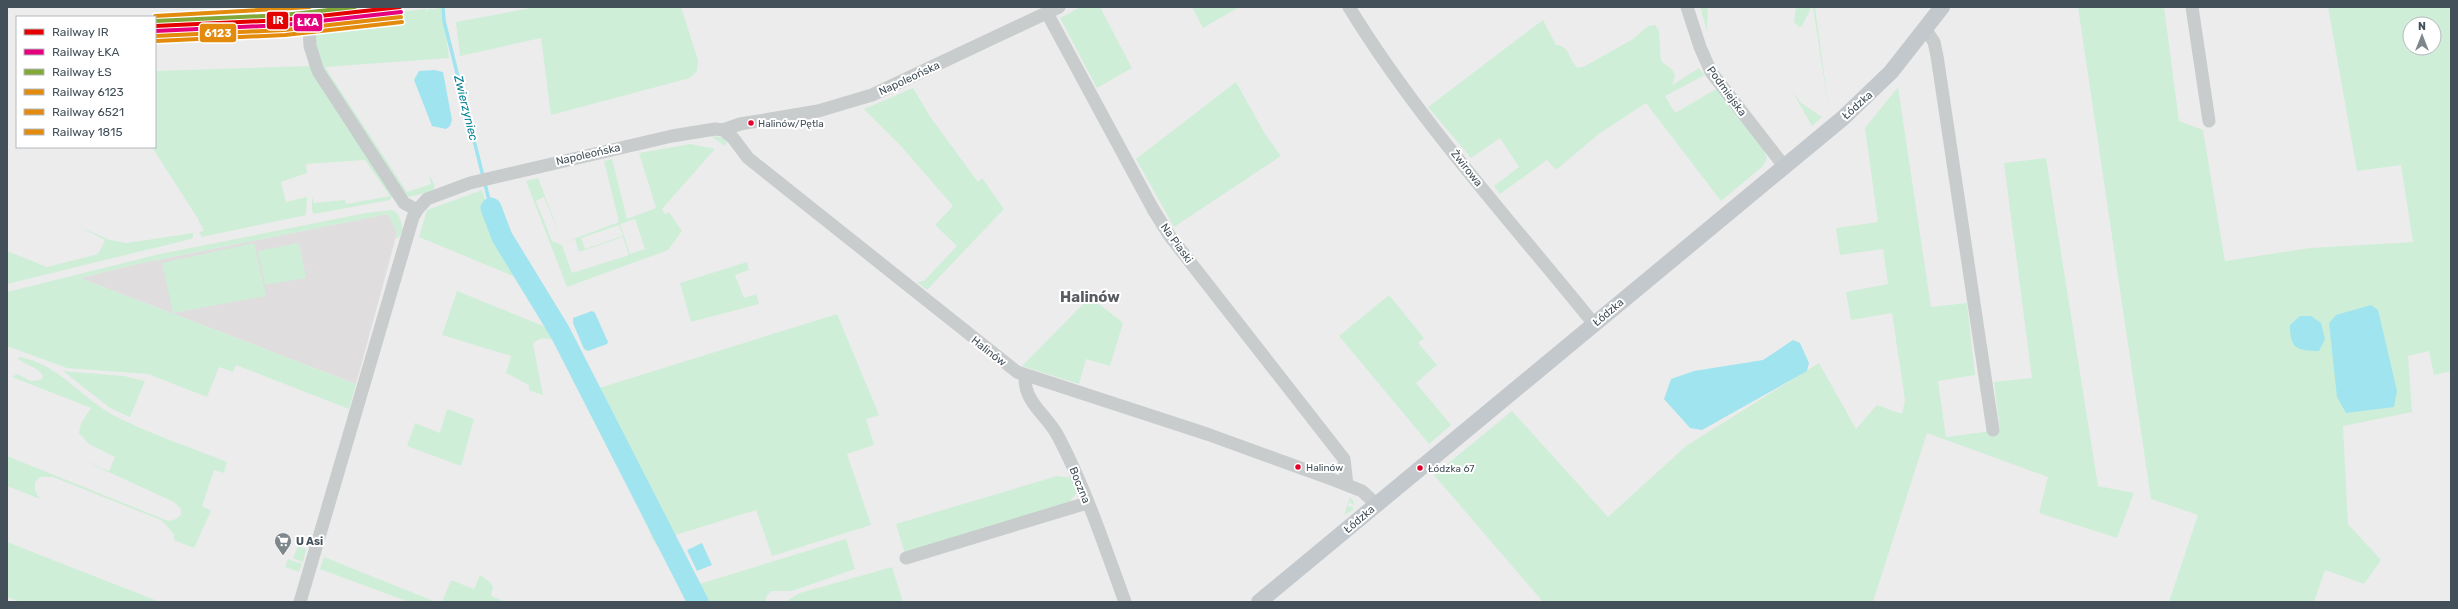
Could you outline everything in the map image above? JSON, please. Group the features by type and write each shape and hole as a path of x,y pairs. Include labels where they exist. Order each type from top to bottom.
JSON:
{"main road":[{"name":"Łódzka","path":"1259,602 1868,96 1891,72 1926,30 1942,7"}],"street":[{"path":"300,602 417,210 404,203 318,71 310,46 308,7"},
{"name":"Napoleońska","path":"417,210 432,196 493,177 651,140 714,130 723,130 732,126 818,111 872,95 1059,7"},
{"name":"Żwirowa","path":"1349,7 1385,62 1421,111 1594,324"},
{"name":"Podmiejska","path":"1687,7 1700,47 1711,72 1784,166"},
{"path":"2192,7 2209,121"},
{"name":"Na Piaski","path":"1047,13 1153,209 1169,235 1339,451 1345,462 1347,485"},
{"path":"1926,30 1936,48 1993,430"},
{"path":"736,141 751,123"},
{"name":"Halinów","path":"723,130 736,141 745,155 754,163 970,336 1010,367 1025,376 1192,429 1334,480 1362,492 1376,504"},
{"name":"Boczna","path":"1025,376 1027,394 1056,432 1087,503 1126,602"},
{"path":"1334,480 1340,461 1339,451"},
{"path":"906,558 1087,503"}],"shaded area":[{"path":"388,214 397,233 356,384 80,278 137,264"}],"green space":[{"path":"442,7 449,58 325,67 407,192 431,184 429,174 435,186 433,191 409,197 405,196 318,62 312,21 426,9 428,13 428,9 434,9 434,12 435,9"},
{"path":"537,7 681,7 698,60 697,71 690,78 551,115 541,38 460,56 456,22"},
{"path":"1081,7 1100,7 1132,68 1097,88 1060,18"},
{"path":"1192,7 1239,7 1203,28"},
{"path":"1700,7 1708,7 1707,31"},
{"path":"1796,7 1811,8 1802,26 1799,27 1794,22"},
{"path":"1813,7 1815,7 1829,111 1814,14"},
{"path":"2078,7 2164,7 2179,121 2203,130 2225,261 2310,248 2413,242 2401,165 2357,171 2328,7 2451,7 2451,371 2434,375 2429,351 2408,356 2412,412 2343,426 2348,524 2381,560 2364,584 2325,570 2314,602 2169,602 2198,515 2151,499"},
{"path":"1543,20 1556,45 1561,46 1567,51 1572,61 1578,68 1585,66 1633,39 1648,26 1655,25 1659,31 1661,61 1675,74 1674,82 1671,86 1699,68 1705,75 1665,96 1675,113 1716,89 1764,150 1767,158 1763,166 1721,201 1646,103 1600,133 1556,170 1547,160 1500,194 1494,186 1519,167 1500,138 1471,158 1428,107"},
{"path":"311,66 392,196 390,200 314,214 312,211 312,197 314,203 345,200 346,204 390,196 365,160 306,164 307,173 281,182 286,202 307,197 306,215 202,237 199,232 204,231 198,219 153,148 156,148 156,71"},
{"path":"1236,82 1265,134 1281,156 1174,227 1136,159"},
{"path":"1898,87 1931,307 1967,303 1975,375 1938,381 1946,437 2000,430 1994,382 2032,378 2004,163 2046,158 2098,486 2134,493 2117,538 2039,513 2048,477 1927,433 1873,602 1543,602 1434,475 1512,411 1608,517 1686,446 1819,363 1856,429 1877,405 1902,414 1905,400 1892,313 1851,320 1846,292 1888,284 1883,249 1840,255 1836,228 1878,222 1865,128"},
{"path":"913,88 931,118 978,182 982,178 1004,209 927,290 917,282 924,281 957,246 935,225 953,206 900,145 864,109"},
{"path":"1792,91 1801,103 1822,117 1812,126"},
{"path":"711,136 724,138 727,143 725,146"},
{"path":"691,144 715,149 662,209 665,214 669,212 682,231 668,250 567,287 526,181 538,178 563,243 619,222 604,161 612,159 627,219 656,208 639,153","holes":["544,197 563,243 575,239 579,252 623,237 629,255 572,273 562,245 552,241 536,201","635,219 645,249 630,254 620,224","619,225 623,236 585,249 581,238"]},
{"path":"482,190 493,228 520,279 419,237 427,210"},
{"path":"393,210 399,217 403,228 403,231 398,238 396,238 397,233 388,214 137,264 80,278 356,384 349,409 236,365 233,372 219,367 207,397 148,374 67,368 7,346 7,292 160,254 366,213"},
{"path":"78,226 110,240 127,243 193,233 193,237 191,239 7,284 7,251 47,267 98,254 105,240"},
{"path":"254,243 266,296 173,313 162,263"},
{"path":"299,243 306,278 265,285 258,251"},
{"path":"747,262 749,270 735,275 744,298 756,294 759,304 691,322 680,283"},
{"path":"457,291 553,330 561,345 547,338 540,339 533,344 543,395 529,390 529,385 506,373 511,356 442,335"},
{"path":"1389,295 1424,338 1418,343 1437,365 1416,383 1451,425 1429,444 1339,336"},
{"path":"1090,297 1123,323 1110,366 1086,359 1079,384 1022,366"},
{"path":"837,314 879,415 866,419 874,445 847,454 871,525 772,556 756,510 672,536 696,585 846,539 855,569 792,591 771,591 766,597 766,602 689,602 687,590 652,538 630,480 561,345 585,367 596,389"},
{"path":"19,357 46,366 103,409 128,423 227,462 224,473 214,470 202,506 211,511 194,548 174,540 174,534 161,520 53,477 40,477 35,482 35,491 40,499 7,486 7,456 168,521 176,519 181,515 181,509 174,502 80,459 109,471 115,457 89,444 79,433 81,423 91,408 12,377 17,374 31,381 41,380 43,376 38,370 18,359"},
{"path":"63,371 124,376 145,381 130,417 110,408"},
{"path":"447,409 474,419 461,466 407,446 415,423 440,433"},
{"path":"1057,476 1073,478 1078,492 1069,502 905,554 896,524"},
{"path":"1350,497 1354,502 1354,505 1349,502 1348,506 1353,507 1353,510 1344,515"},
{"path":"7,542 160,602 20,602 7,597"},
{"path":"298,546 306,549 303,562 293,558"},
{"path":"324,557 436,602 409,602 320,569"},
{"path":"288,559 302,564 299,572 285,567"},
{"path":"892,567 903,602 785,602 800,593"},
{"path":"480,575 490,582 493,587 491,596 506,602 442,602 451,580 474,589"}],"water":[{"path":"434,70 443,72 452,120 450,126 446,129 432,126 414,80 419,71"},
{"path":"2371,305 2378,310 2397,391 2394,407 2346,413 2337,397 2329,323 2336,315"},
{"path":"592,311 595,313 608,342 607,344 588,351 584,349 573,323 573,318"},
{"path":"2300,316 2311,316 2321,323 2325,339 2319,351 2300,349 2293,343 2290,333 2290,325"},
{"path":"1793,340 1800,343 1809,363 1807,371 1702,430 1690,428 1664,399 1671,379 1694,371 1763,360"},
{"path":"702,543 712,565 697,571 687,550"}],"waterway":[{"name":"Zwierzyniec","path":"443,7 444,21 491,208"},
{"path":"491,208 502,237 560,332 698,602"}],"rail line":[{"name":"6521","path":"155,16 310,7"},
{"name":"ŁS","path":"156,21 284,15 355,7"},
{"name":"IR","path":"156,26 284,20 400,7"},
{"name":"ŁKA","path":"156,31 284,25 401,12"},
{"name":"6123","path":"156,36 284,30 401,17"},
{"name":"1815","path":"156,41 285,35 402,22"}],"place":[{"name":"Halinów/Pętla","path":"751,123"},
{"name":"Halinów","path":"1298,467"},
{"name":"Łódzka 67","path":"1420,468"},
{"name":"U Asi","path":"283,556"}],"district":[{"name":"Halinów","path":"1090,297"}]}
